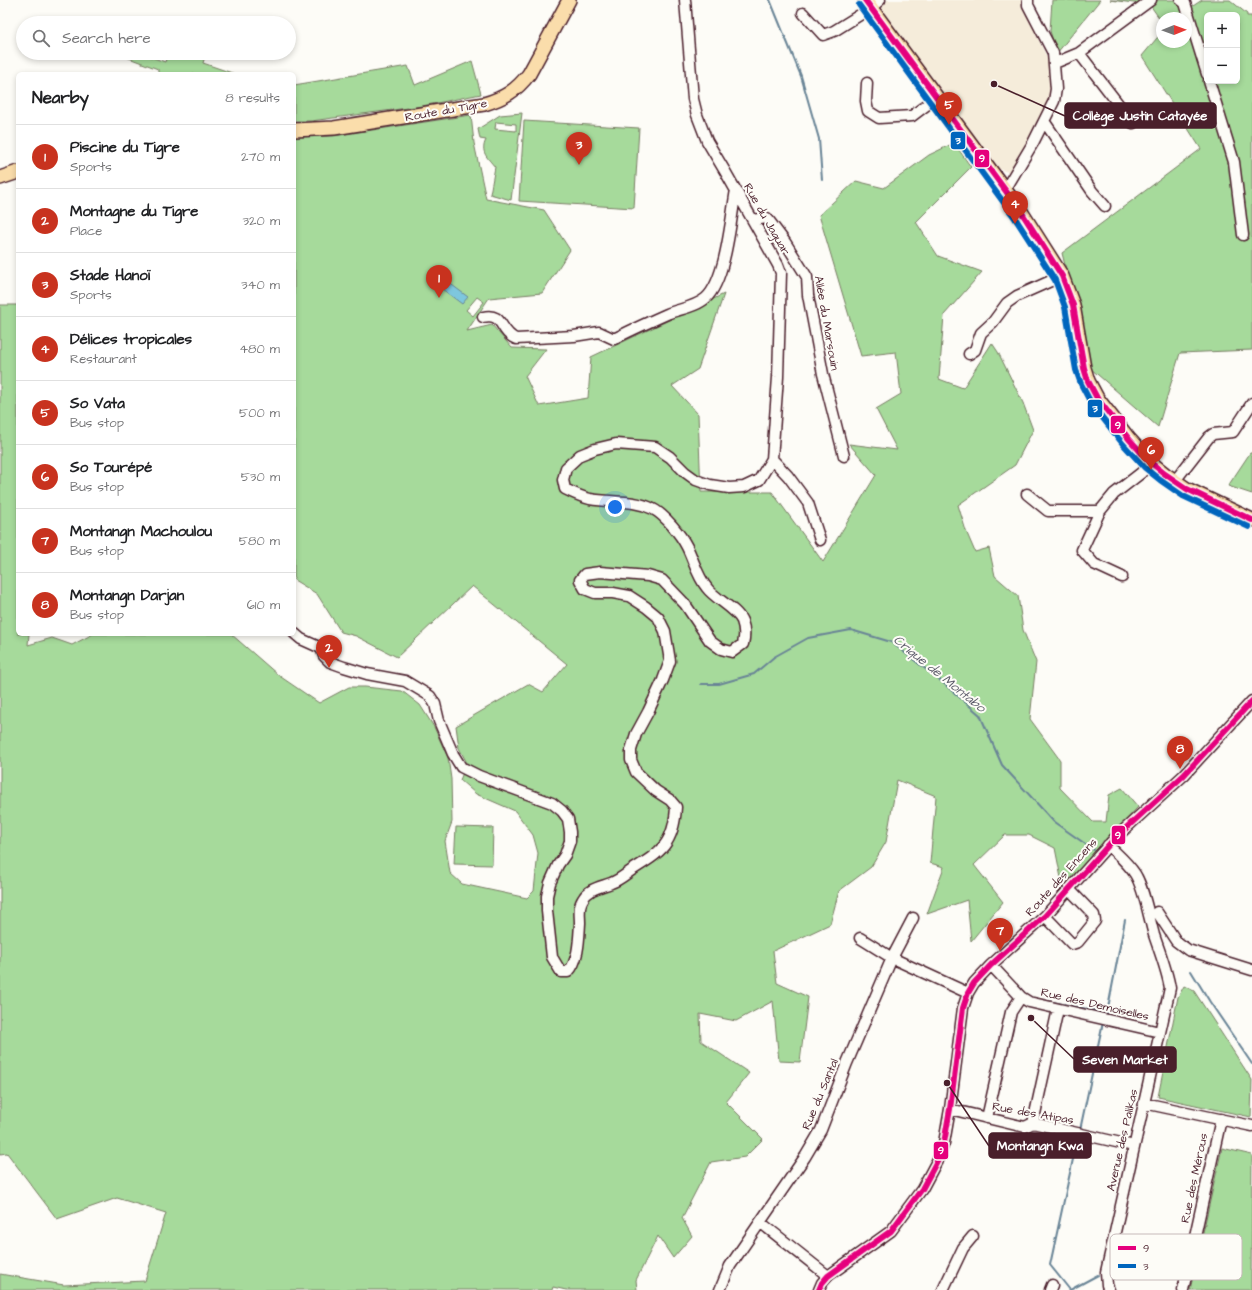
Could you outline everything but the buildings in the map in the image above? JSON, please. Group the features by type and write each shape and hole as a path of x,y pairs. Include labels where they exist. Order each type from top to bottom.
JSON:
{"main road":[{"name":"Route du Tigre","path":"296,130 334,128 484,104 498,100 521,85 530,74 569,0"},
{"path":"872,3 937,97 1022,214 1062,276 1073,305 1084,368 1096,398 1129,439 1150,462 1174,482 1252,520"},
{"path":"0,178 16,173"}],"street":[{"name":"Rue du Jaguar","path":"296,635 301,639 321,648 324,656 330,662 368,674 405,681 430,696 435,704 439,721 453,754 461,767 479,776 552,803 562,811 568,819 570,841 565,855 558,865 550,883 547,896 547,911 552,957 561,972 568,972 573,967 577,952 580,907 583,898 593,889 613,883 657,855 672,833 675,822 676,808 670,800 656,791 636,772 631,760 631,750 636,734 663,680 670,661 665,631 658,617 629,596 613,593 595,593 585,589 580,580 584,574 600,572 648,576 662,580 685,604 710,641 721,649 732,652 743,644 745,634 741,620 732,610 707,589 699,576 686,546 667,520 655,510 642,504 590,499 576,495 565,489 563,480 566,468 580,455 595,449 616,444 655,447 670,457 684,472 696,480 710,485 729,488 744,488 759,480 772,459 778,377 782,277 778,265 707,141 697,115 693,99 685,0"},
{"path":"1005,190 1019,168 1044,121 1054,101 1056,89 1053,53 1028,5 1028,0"},
{"path":"1055,63 1079,53 1150,0"},
{"path":"1181,0 1185,3 1204,64"},
{"path":"803,13 823,34 834,31 872,3"},
{"path":"1079,53 1133,123"},
{"path":"867,83 866,101 868,111 878,118 912,116 937,97"},
{"path":"1210,84 1234,162 1243,234"},
{"path":"1044,121 1092,191 1105,206"},
{"path":"482,317 490,315 494,316 510,337 516,339 567,337 599,332 614,339 667,314 700,302 706,298 713,288 722,267 736,190"},
{"name":"Allée du Marsouin","path":"753,220 767,218 785,242 807,277 808,296 823,374 844,456"},
{"path":"969,354 975,350 981,333 993,322 1007,303 1016,296 1062,276"},
{"path":"1174,482 1209,437 1213,434 1233,432 1251,407"},
{"path":"772,459 788,476 808,503 820,540"},
{"path":"1122,577 1094,564 1082,550 1100,511 1114,494 1141,473 1150,462"},
{"path":"1027,494 1048,511 1100,511"},
{"name":"Route des Encens","path":"819,1290 828,1276 891,1231 922,1189 938,1159 944,1143 950,1109 963,1008 968,993 974,983 991,965 1045,916 1124,829 1184,775 1252,701"},
{"name":"Avenue des Palikas","path":"1108,845 1122,858 1135,874 1140,884 1169,978 1170,988 1114,1234"},
{"path":"1045,916 1072,944 1078,942 1095,921 1094,915 1069,889"},
{"path":"1157,912 1176,941 1188,950 1252,970"},
{"name":"Rue du Santal","path":"720,1290 730,1266 805,1157 821,1130 892,958 914,918"},
{"path":"1155,936 1168,929"},
{"path":"860,938 892,958 968,993"},
{"name":"Rue des Demoiselles","path":"991,965 1021,996 1029,1002 1160,1032"},
{"path":"987,1118 1011,1012 1021,996"},
{"path":"1033,1123 1058,1009"},
{"path":"1144,1103 1252,1126"},
{"name":"Rue des Atipas","path":"950,1109 1025,1127 1033,1123 1134,1146"},
{"name":"Rue des Mérous","path":"1195,1234 1220,1119"},
{"path":"760,1222 828,1276"},
{"path":"943,1290 963,1248 973,1236"},
{"name":"Avenue des Palikas","path":"1109,1290 1106,1272 1110,1254"},
{"name":"Rue des Mérous","path":"1183,1290 1185,1280"}],"shaded area":[{"path":"888,0 1022,0 1023,7 1052,68 1051,99 1019,160 1008,172 996,168 879,6"}],"green space":[{"path":"1052,0 1100,0 1057,53 1050,31"},
{"path":"1110,0 1186,0 1193,6 1202,0 1230,0 1247,14 1247,16 1252,16 1252,350 1180,353 1158,427 1090,368 1062,253 1201,149 1142,56 1156,39 1156,48 1192,48 1192,12 1156,12 1156,14 1150,5"},
{"path":"134,60 159,60 165,62 166,60 204,60 203,63 229,72 158,72 158,69"},
{"path":"472,61 481,94 422,106 311,121 296,121 296,85 408,66 415,85"},
{"path":"522,113 511,200 490,194 495,167 485,154 484,144 486,140 480,139 478,129 500,115","holes":["496,122 516,124 516,131 495,129"]},
{"path":"471,115 474,143 486,199 544,210 570,250 542,293 489,298 467,331 492,325 512,348 546,349 525,376 539,406 588,398 591,357 724,294 698,369 672,386 698,414 701,492 772,492 823,562 876,475 849,444 897,450 876,409 901,394 896,352 861,356 819,215 856,181 884,188 929,155 954,143 971,167 916,222 938,256 982,272 944,315 939,379 963,388 992,343 1023,403 1033,430 1015,465 958,505 966,531 975,552 989,548 995,576 1018,596 1023,630 1036,662 1030,719 1060,760 1060,788 1093,822 1106,822 1109,795 1122,788 1138,807 1063,888 1055,848 1029,835 1005,835 974,865 1003,902 971,941 967,900 927,914 944,867 930,863 936,796 897,780 886,842 871,867 839,891 830,924 773,951 777,983 808,997 800,1062 779,1061 773,1001 736,1021 700,1014 701,1041 749,1073 726,1102 763,1139 745,1157 711,1162 682,1218 692,1236 673,1258 658,1236 636,1280 637,1290 566,1290 553,1287 552,1290 0,1290 0,1274 64,1285 145,1281 166,1213 117,1198 57,1219 7,1153 0,1154 0,305 16,305 16,636 29,636 28,645 52,638 72,645 89,636 233,636 278,675 319,703 349,687 365,687 402,691 420,705 434,727 448,758 451,779 452,822 445,841 450,873 462,884 527,898 534,891 538,853 533,835 515,811 476,794 460,780 467,763 459,748 456,726 528,684 543,692 567,664 472,586 397,657 356,636 341,632 317,594 296,581 296,137 333,136","holes":["477,297 484,302 473,316 466,310"]},
{"path":"524,121 639,128 634,208 519,201"},
{"path":"1250,453 1252,453 1252,494 1228,486"},
{"path":"456,827 493,828 492,865 454,864"},
{"path":"1184,986 1194,991 1252,1080 1251,1117 1158,1097 1178,997"},
{"path":"1222,1148 1252,1155 1251,1290 1190,1290 1192,1280 1242,1280 1242,1234 1203,1234"}],"water":[{"path":"448,282 468,297 462,304 442,289"}],"waterway":[{"path":"770,0 801,76 819,139 822,180"},
{"name":"Crique de Montabo","path":"701,684 719,684 754,674 774,657 808,638 851,630 891,642 941,681 980,715 1002,765 1054,822 1094,850"},
{"path":"1012,980 1028,997 1107,1013 1125,920"},
{"name":"Crique de Montabo","path":"1191,971 1252,1064"},
{"path":"1080,1130 1103,1022"},
{"path":"1078,1136 1050,1265 1070,1290 1098,1275"}],"transit line":[{"name":"9","path":"865,0 1022,213 1062,276 1073,305 1084,368 1088,381 1097,398 1129,439 1150,462 1165,474 1187,489 1252,520"},
{"name":"3","path":"859,5 1015,218 1055,280 1065,307 1076,370 1081,384 1091,403 1123,444 1145,468 1160,480 1183,496 1249,527"},
{"name":"9","path":"819,1290 822,1283 828,1276 891,1231 922,1189 938,1159 944,1143 950,1109 963,1008 968,993 974,983 991,965 1045,916 1114,839 1184,775 1252,701"}],"place":[{"name":"Collège Justin Catayée","path":"994,84"},
{"name":"So Vata","path":"949,125"},
{"name":"Stade Hanoï","path":"579,165"},
{"name":"Délices tropicales","path":"1015,224"},
{"name":"Piscine du Tigre","path":"439,298"},
{"name":"So Tourépé","path":"1151,470"},
{"name":"Montagne du Tigre","path":"329,668"},
{"name":"Montangn Darjan","path":"1180,769"},
{"name":"Montangn Machoulou","path":"1000,951"},
{"name":"Seven Market","path":"1031,1018"},
{"name":"Montangn Kwa","path":"947,1083"}]}
